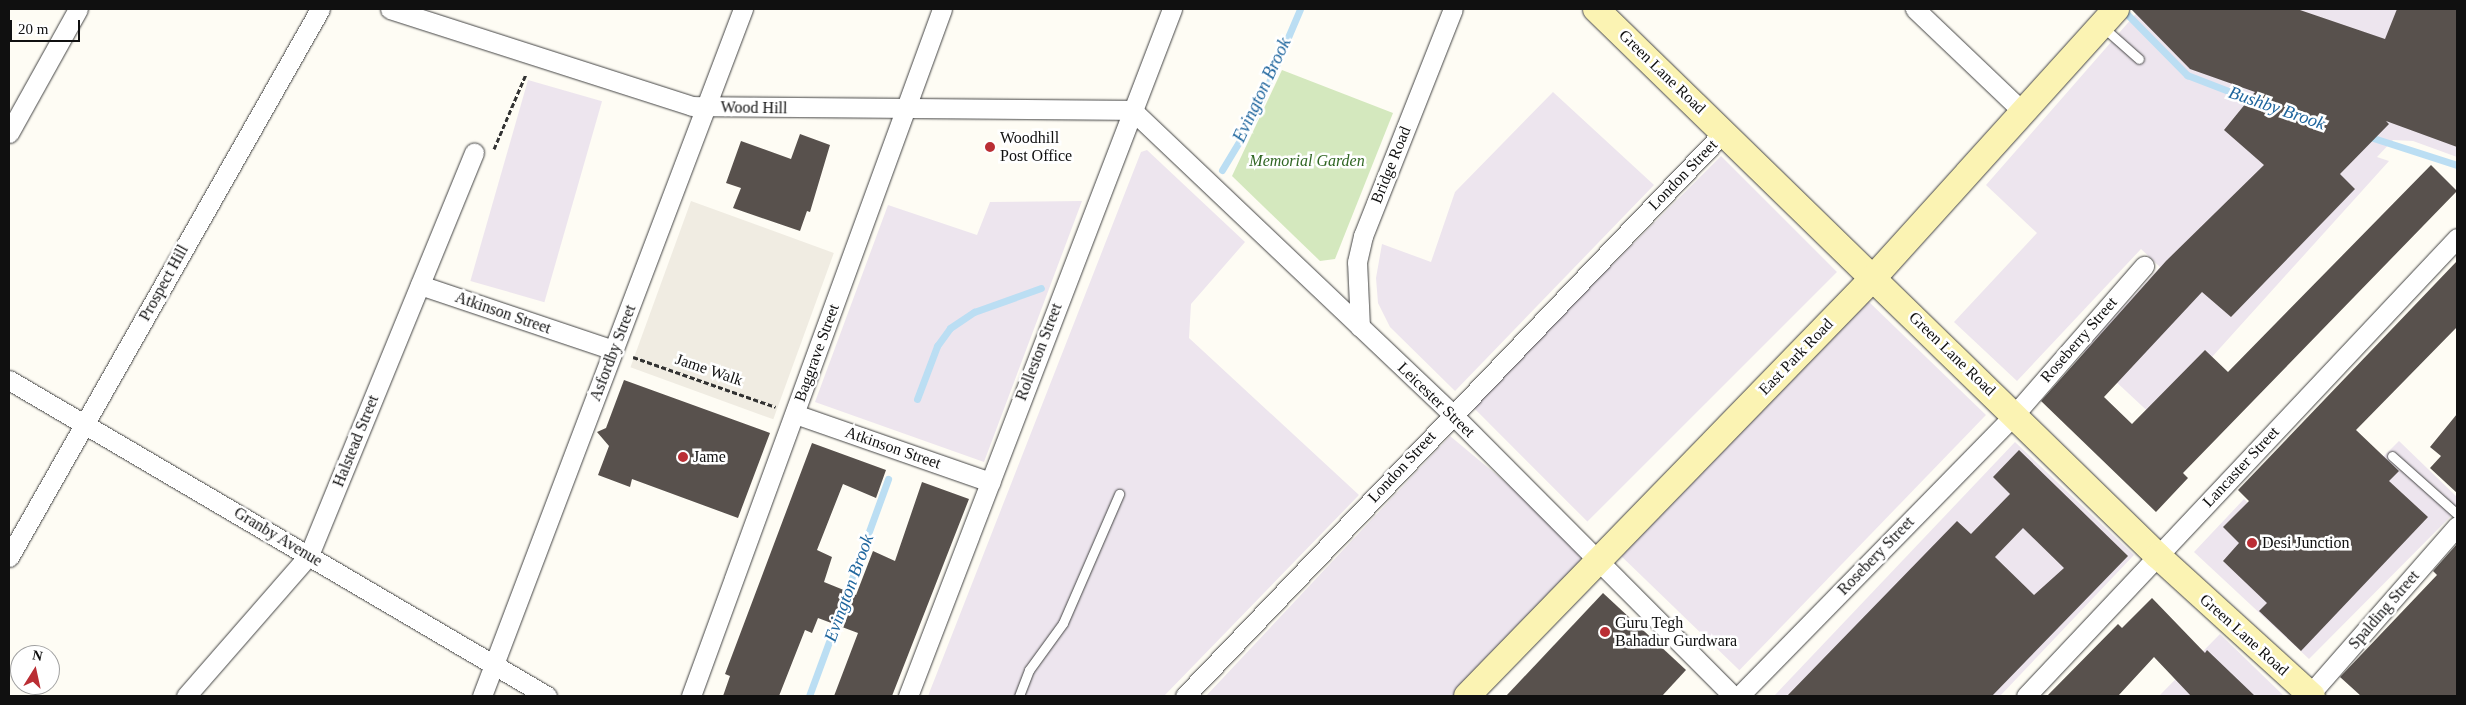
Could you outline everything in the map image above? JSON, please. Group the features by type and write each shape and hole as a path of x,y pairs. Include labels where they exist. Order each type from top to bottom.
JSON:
{"street":[{"path":"9,132 78,9"},
{"name":"Prospect Hill","path":"9,557 320,9"},
{"name":"Wood Hill","path":"390,9 517,53 706,108 1132,110"},
{"name":"Asfordby Street","path":"482,696 743,9"},
{"name":"Baggrave Street","path":"691,696 942,9"},
{"name":"Rolleston Street","path":"908,696 1172,9"},
{"name":"Bridge Road","path":"1360,327 1357,262 1362,236 1453,9"},
{"name":"Green Lane Road","path":"1596,9 1874,277 2158,556 2311,695"},
{"path":"1915,9 2022,111"},
{"name":"East Park Road","path":"1467,696 1874,277 2022,111 2109,17"},
{"name":"Leicester Street","path":"1132,110 1452,414 1733,696"},
{"name":"London Street","path":"1185,696 1452,414 1724,132"},
{"name":"Halstead Street","path":"186,696 309,555 474,153"},
{"name":"Lancaster Street","path":"2026,696 2457,238"},
{"name":"Roseberry Street","path":"2014,415 2144,266"},
{"name":"Atkinson Street","path":"420,285 614,350"},
{"name":"Granby Avenue","path":"9,380 547,696"},
{"name":"Atkinson Street","path":"795,414 990,482"},
{"name":"Rosebery Street","path":"1739,696 2014,415"},
{"name":"Spalding Street","path":"2311,695 2457,526"}],"lane":[{"path":"2109,17 2139,59"},
{"path":"2392,456 2457,514"},
{"path":"1019,696 1029,670 1063,623 1119,494"}],"path":[{"path":"507,119 522,82"},
{"name":"Jame Walk","path":"614,350 795,414"}],"shaded area":[{"path":"2140,9 2457,9 2457,157 2413,141 2393,140 2377,157 2389,161 2156,419 2083,351 2160,267 2141,249 2017,381 1954,322 2037,233 1986,185"},
{"path":"528,80 602,101 544,302 470,281"},
{"path":"1553,92 1654,185 1455,391 1390,327 1378,303 1376,278 1382,244 1431,262 1455,192"},
{"path":"1147,150 1245,242 1191,304 1189,338 1359,495 1164,696 928,696 1141,152"},
{"path":"1721,156 1837,272 1587,522 1471,406"},
{"path":"691,201 834,253 773,419 630,367"},
{"path":"1082,201 984,462 815,402 888,205 977,235 990,202"},
{"path":"1868,301 1986,415 1739,670 1621,556"},
{"path":"1450,436 1598,559 1459,696 1206,696"},
{"path":"2399,441 2457,497 2457,510 2309,659 2194,552 2244,499 2294,546"},
{"path":"2015,442 2134,555 2000,696 1775,695"},
{"path":"2220,634 2284,696 2159,696"}],"green space":[{"name":"Memorial Garden","path":"1282,70 1393,113 1335,259 1320,261 1232,176"}],"building":[{"path":"2131,9 2297,9 2385,39 2397,9 2457,9 2457,147 2386,121 2389,124 2340,174 2355,189 2231,317 2202,292 2104,397 2132,424 2205,350 2228,372 2431,165 2457,191 2183,473 2188,478 2156,512 2041,401 2166,261 2264,165 2224,130 2255,92 2190,69"},
{"path":"800,134 830,145 810,212 807,211 800,231 733,208 741,188 726,183 741,141 791,159"},
{"path":"2457,261 2457,327 2356,430 2399,471 2389,481 2428,517 2301,651 2259,611 2267,603 2223,561 2239,543 2223,527 2249,501 2238,490"},
{"name":"Jame","path":"624,380 770,433 738,518 632,479 630,487 598,475 609,446 597,432 606,428"},
{"path":"2457,414 2457,493 2430,468 2441,456 2430,447"},
{"path":"812,443 886,470 876,498 843,484 817,550 832,557 824,582 856,595 873,551 895,561 922,482 969,499 892,696 834,696 858,633 818,618 812,633 805,630 779,696 723,696 730,676 725,674"},
{"path":"2019,450 2128,556 1992,696 1787,696 1957,521 1971,534 2010,494 1993,477","holes":["2023,528 2064,568 2034,595 1995,557"]},
{"path":"2457,544 2457,696 2361,696 2340,677 2437,575 2433,571"},
{"name":"Guru Tegh Bahadur Gurdwara","path":"1603,593 1686,670 1662,696 1506,696"},
{"path":"2152,598 2205,653 2207,650 2255,696 2191,696 2154,657 2118,696 2047,696 2118,624 2122,628"}],"waterway":[{"name":"Evington Brook","path":"1222,170 1254,117 1300,9"},
{"name":"Bushby Brook","path":"2122,9 2187,75 2257,102"},
{"name":"Bushby Brook","path":"2367,136 2457,165"},
{"name":"Evington Brook","path":"917,399 937,346 950,328 974,312 1041,288"},
{"name":"Evington Brook","path":"844,600 888,479"},
{"name":"Evington Brook","path":"809,696 838,617"}],"place":[{"name":"Woodhill Post Office","path":"990,147"},
{"name":"Jame","path":"683,457"},
{"name":"Desi Junction","path":"2252,543"},
{"name":"Guru Tegh Bahadur Gurdwara","path":"1605,632"}]}
